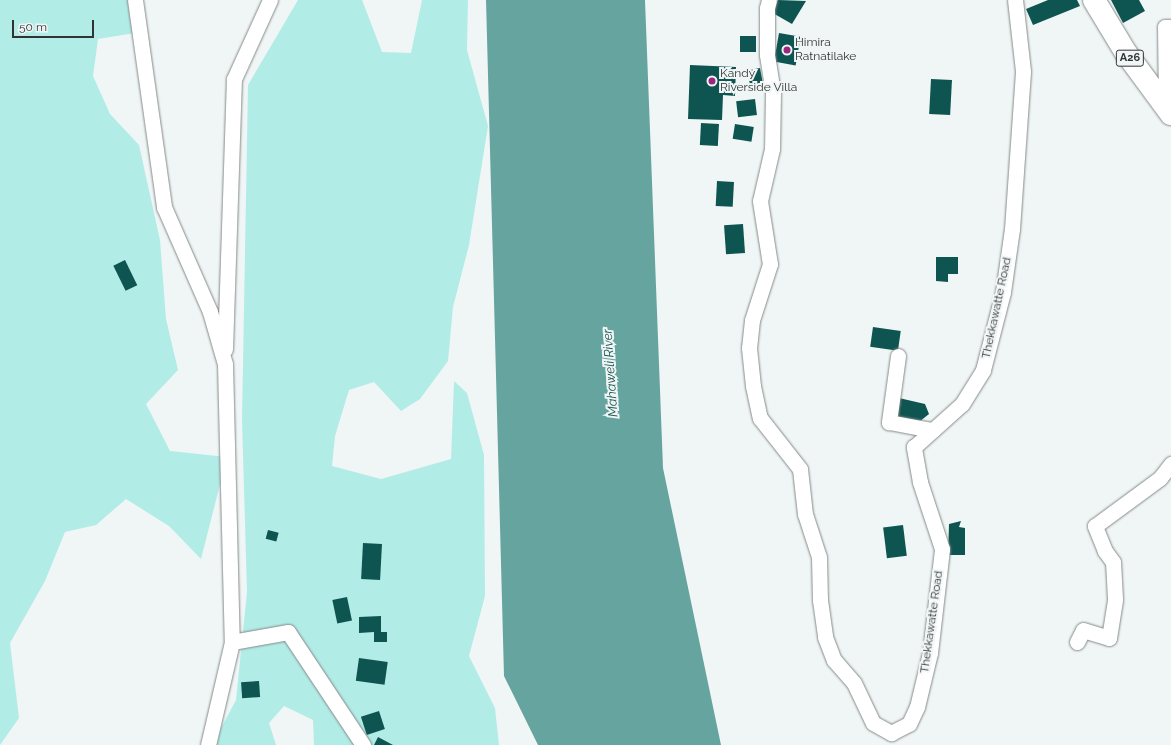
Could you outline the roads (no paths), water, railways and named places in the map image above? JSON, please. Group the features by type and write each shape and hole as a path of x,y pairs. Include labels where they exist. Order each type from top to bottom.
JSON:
{"highway":[{"name":"A26","path":"1094,0 1126,53 1168,110"}],"street":[{"path":"135,0 164,207 210,312 225,364"},
{"path":"208,745 232,642 225,364 234,79 270,0"},
{"name":"Thekkawatte Road","path":"768,4 767,55 773,93 772,149 760,201 770,264 752,320 749,348 753,386 760,418 800,469 805,514 819,557 820,600 825,637 834,660 861,694 873,722 891,733 909,724 914,713 930,653 942,549 920,482 914,448 962,404 983,370 1003,292 1012,229 1023,71 1015,0"},
{"path":"1168,110 1165,28 1171,27"},
{"path":"898,356 889,422 932,430"},
{"path":"1078,642 1083,630 1109,638 1115,599 1113,562 1105,551 1095,526 1166,481 1171,464"},
{"path":"232,642 288,632 363,745"}],"water":[{"name":"Mahaweli River","path":"486,0 645,0 663,468 721,745 538,745 504,676"}],"place":[{"name":"Himira Ratnatilake","path":"787,50"},
{"name":"Kandy Riverside Villa","path":"712,81"}]}
